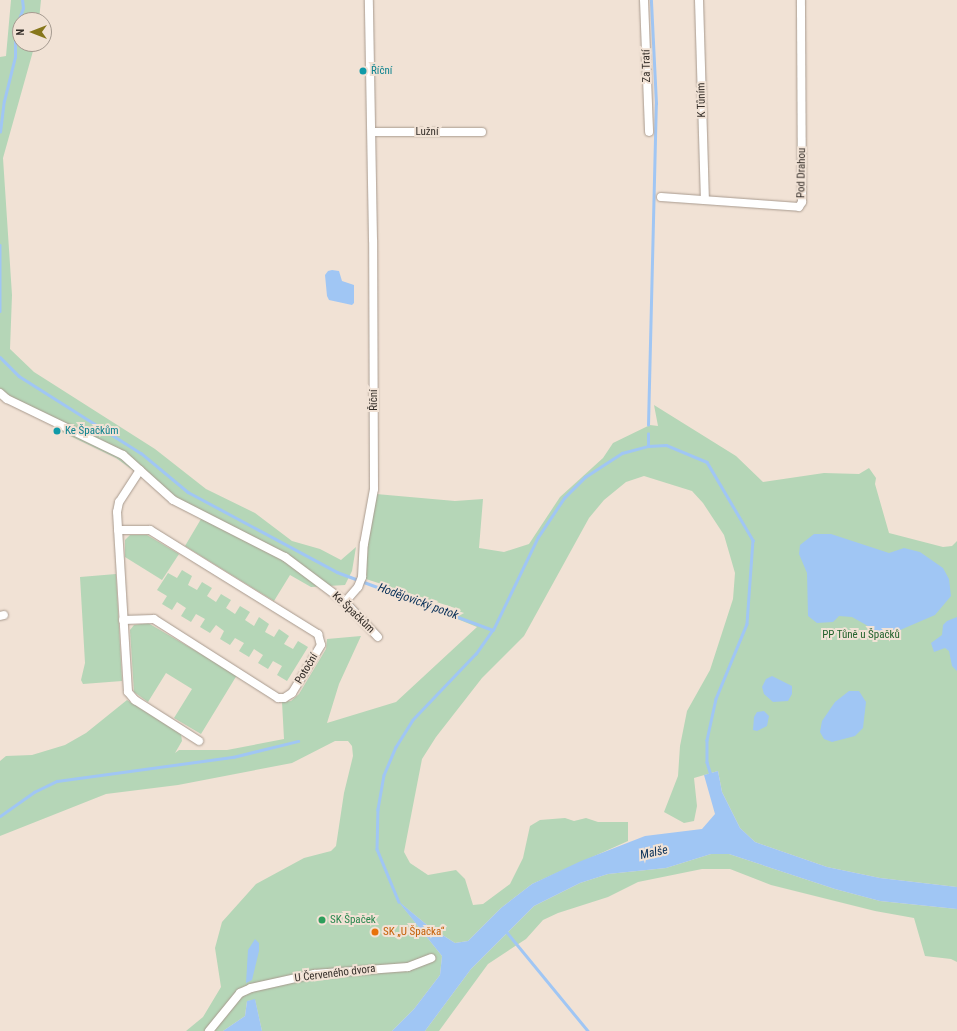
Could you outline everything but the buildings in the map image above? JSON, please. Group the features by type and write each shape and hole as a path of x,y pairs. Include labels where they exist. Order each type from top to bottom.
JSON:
{"street":[{"name":"Říční","path":"345,602 358,587 362,577 364,544 374,489 372,132 369,0"},
{"name":"Za Tratí","path":"644,0 649,132"},
{"name":"K Tůním","path":"700,0 705,200"},
{"name":"Pod Drahou","path":"661,197 791,208 800,206 802,202 801,0"},
{"name":"Lužní","path":"372,132 482,132"},
{"name":"Ke Špačkům","path":"0,393 7,399 122,455 173,500 285,557 345,602 378,637"},
{"path":"140,470 117,507 128,692 135,700 199,741"},
{"name":"Potoční","path":"118,530 150,530 318,634 322,645 292,693 284,698 278,698 154,620 123,620"},
{"name":"U Červeného dvora","path":"209,1031 240,993 251,988 314,974 408,967 431,958"}],"green space":[{"path":"11,0 41,0 40,12 12,12 12,52 33,52 3,158 12,295 10,349 34,372 155,449 206,489 255,513 292,541 320,549 341,560 356,547 352,571 345,585 311,587 290,575 274,601 185,546 201,519 116,458 62,432 0,389 0,57 6,56"},
{"name":"PP Tůně u Špačků","path":"654,405 736,456 763,482 824,473 859,474 869,468 876,478 875,484 889,533 943,547 952,546 957,541 957,887 880,878 827,867 755,842 740,828 722,792 718,771 694,778 697,806 694,821 684,823 664,812 678,776 680,746 687,711 710,670 733,599 735,573 724,535 703,503 692,491 644,476 626,482 604,500 589,518 524,636 482,678 436,737 422,759 404,852 410,863 428,875 456,870 465,879 473,905 483,904 510,884 523,858 530,826 540,820 565,818 574,821 586,818 598,822 628,822 628,841 532,884 501,908 468,941 455,943 427,925 399,902 442,956 440,975 414,1009 392,1031 262,1031 255,1000 247,1001 245,1016 223,1031 186,1031 203,1017 221,987 215,948 222,922 256,884 304,858 331,851 336,846 344,793 353,756 352,746 348,741 335,741 292,763 178,785 106,794 0,836 0,761 6,756 32,755 65,745 86,733 127,700 181,734 182,741 175,753 179,750 227,750 284,739 282,702 291,701 299,694 326,649 327,639 361,636 339,684 327,723 396,702 477,627 455,618 461,610 366,579 368,539 376,494 455,501 483,499 479,548 504,552 529,544 560,497 603,458 613,443 650,425 658,426"},
{"path":"130,535 147,535 179,554 162,580 125,557 125,540"},
{"path":"182,570 192,576 188,585 197,590 202,582 212,588 207,596 216,602 221,594 231,600 226,608 235,614 240,606 250,612 245,620 254,626 259,617 269,624 265,632 274,637 279,629 289,636 284,644 293,649 298,641 308,647 287,681 277,675 282,666 273,661 268,669 258,663 263,655 254,649 249,657 239,651 244,643 235,638 230,645 220,639 224,631 216,625 210,633 200,627 205,619 196,614 191,622 181,616 186,608 177,602 172,610 162,604 167,596 157,590 168,573 177,578"},
{"path":"116,574 122,681 83,684 81,680 85,663 80,577"},
{"path":"148,623 237,675 201,734 174,718 192,689 166,673 148,702 134,692 130,630 134,625"},
{"path":"711,854 729,854 835,889 880,901 957,909 957,962 951,959 925,956 914,918 875,911 771,885 730,869 702,869 638,882 608,897 558,913 543,920 526,939 488,964 439,1031 425,1031 471,969 534,906 580,883 608,874 666,868"}],"water":[{"path":"328,271 339,271 342,281 354,285 354,303 352,305 329,300 327,296 325,275"},
{"path":"814,534 831,534 889,553 904,548 920,552 943,568 949,579 951,596 935,615 877,640 870,637 868,626 852,617 839,616 833,622 817,623 808,616 807,573 799,554 800,545"},
{"path":"957,617 957,671 952,666 949,651 945,648 934,652 931,643 942,635 943,625 947,621"},
{"path":"772,676 792,686 792,694 788,701 773,702 764,694 762,687 766,679"},
{"path":"849,691 859,691 866,702 863,728 855,736 832,742 824,739 820,732 822,721 835,702"},
{"path":"764,711 769,716 767,726 757,731 753,730 754,717 757,712"},
{"name":"Malše","path":"718,771 722,792 740,828 755,842 827,867 880,878 957,887 957,909 880,901 835,889 729,854 711,854 666,868 608,874 580,883 534,906 471,969 425,1031 392,1031 414,1009 440,975 442,956 397,900 427,925 455,943 468,941 501,908 532,884 581,861 645,836 702,829 715,814 704,775"},
{"path":"255,939 259,943 259,951 252,980 246,983 248,950"},
{"path":"255,999 262,1031 223,1031 245,1016 247,1001"}],"waterway":[{"name":"Hodějovický potok","path":"0,132 4,101 15,57 15,30 23,8 22,0"},
{"path":"648,425 656,104 651,0"},
{"name":"Hodějovický potok","path":"0,245 0,311"},
{"name":"Hodějovický potok","path":"0,357 19,376 141,453 188,492 337,572 493,630 476,654 413,720 396,747 384,775 378,809 377,849 399,902"},
{"path":"648,434 648,446"},
{"path":"493,630 538,537 564,498 585,477 622,453 648,446 666,445 707,462 753,540 747,624 716,699 707,740 707,762 711,775"},
{"path":"0,816 34,792 57,781 233,757 298,741"},
{"path":"506,931 588,1031"}],"place":[{"name":"Říční","path":"363,71"},
{"name":"Ke Špačkům","path":"57,431"},
{"name":"SK Špaček","path":"322,920"},
{"name":"SK „U Špačka“","path":"375,932"}]}
